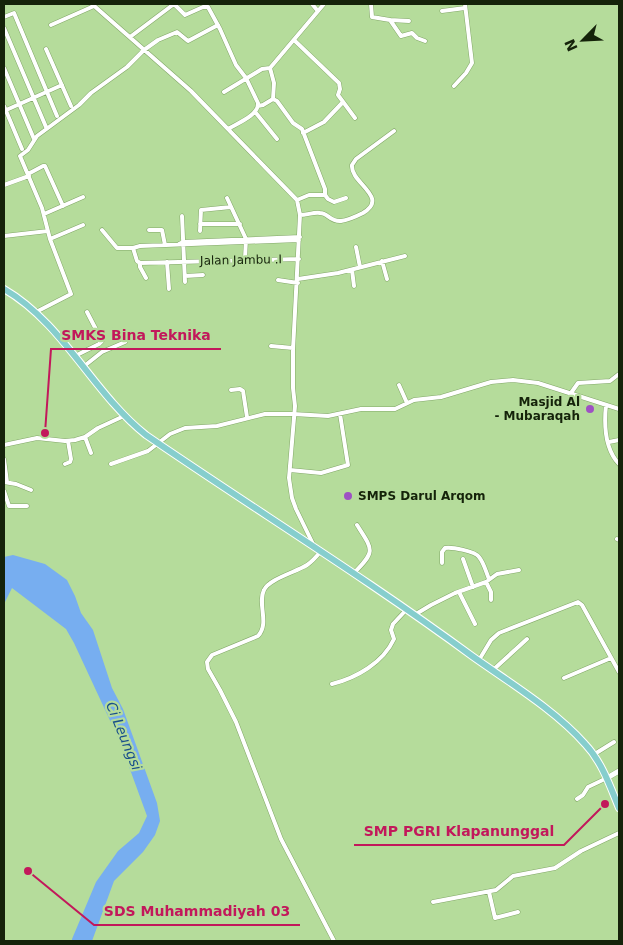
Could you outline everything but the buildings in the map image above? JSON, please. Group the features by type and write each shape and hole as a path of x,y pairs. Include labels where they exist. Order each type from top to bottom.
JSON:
{"main road":[{"path":"4,289 36,312 124,416 157,443 416,614 541,705 570,729 594,755 607,778 619,808"}],"street":[{"path":"130,37 175,4 185,15 207,6 236,65 246,78 258,106 256,112 228,129"},
{"path":"312,4 317,10"},
{"path":"224,92 262,69 270,68 324,4"},
{"path":"371,4 372,17 409,21"},
{"path":"51,25 93,5 191,92 297,200 300,215 300,238 293,348 290,487 296,509 314,546"},
{"path":"442,11 465,6 472,64 454,86"},
{"path":"4,18 14,13 58,116"},
{"path":"390,20 401,36 412,32 417,38 425,40"},
{"path":"36,312 71,294 50,239 44,214 20,156 28,150 37,136 91,93 120,73 144,50 158,40 177,32 188,41 218,25"},
{"path":"4,28 46,127"},
{"path":"294,40 339,83 338,95 355,118"},
{"path":"46,49 71,106"},
{"path":"4,68 34,139"},
{"path":"270,68 274,83 273,99"},
{"path":"22,149 4,109 62,86"},
{"path":"258,106 264,105 273,99"},
{"path":"273,99 277,101 303,133 323,183 324,194"},
{"path":"303,133 324,122 343,102"},
{"path":"256,112 277,140"},
{"path":"300,215 321,213 333,220 340,221 357,216 369,209 373,202 372,196 353,176 352,165 356,158 394,131"},
{"path":"4,184 29,175 45,166 63,206"},
{"path":"297,200 306,196 324,194 334,202 346,198"},
{"path":"44,214 83,197"},
{"path":"227,198 246,240 245,259"},
{"path":"200,231 201,210 231,207"},
{"path":"182,216 185,282"},
{"path":"50,239 83,224"},
{"path":"200,224 240,224"},
{"path":"102,230 115,247 133,248 138,246 300,238"},
{"path":"149,230 162,230 164,245"},
{"path":"4,236 48,231"},
{"path":"356,247 360,267"},
{"path":"133,248 146,278"},
{"path":"278,280 298,281 338,274 405,256"},
{"name":"Jalan Jambu .I","path":"140,263 299,259"},
{"path":"382,261 387,279"},
{"path":"167,262 169,288"},
{"path":"352,270 354,286"},
{"path":"184,276 203,275"},
{"path":"74,356 102,341 87,312"},
{"path":"83,368 102,352 125,342"},
{"path":"271,346 293,348"},
{"path":"570,393 578,383 610,381 619,374"},
{"path":"111,464 144,452 170,434 185,428 217,426 265,414 328,416 361,409 395,409 417,400 450,395 491,382 513,380 538,383 619,409"},
{"path":"399,385 407,403"},
{"path":"231,390 240,389 243,391 247,417"},
{"path":"606,405 604,421 608,442 612,456 619,464"},
{"path":"290,470 320,474 348,465 340,414"},
{"path":"4,445 37,438 68,441 85,437 98,428 124,416"},
{"path":"85,437 90,453"},
{"path":"608,442 619,440"},
{"path":"65,464 70,462 71,459 68,441"},
{"path":"4,459 5,482 31,490"},
{"path":"4,490 9,506 27,506"},
{"path":"354,573 368,559 370,552 368,542 357,525"},
{"path":"442,563 442,552 445,548 451,547 476,553 488,580 491,600"},
{"path":"321,551 311,562 275,580 265,588 262,596 263,623 261,633 258,636 212,655 207,662 208,670 236,722 278,833 334,941"},
{"path":"463,559 473,587"},
{"path":"416,614 497,574 519,570"},
{"path":"459,592 475,624"},
{"path":"479,660 491,640 499,633 577,602 582,605 619,672"},
{"path":"332,684 349,679 379,660 394,639 390,630 393,624 407,609"},
{"path":"492,670 527,639"},
{"path":"564,678 611,658"},
{"path":"594,755 614,742"},
{"path":"577,799 583,795 588,787 619,771"},
{"path":"432,902 489,892 499,888 513,876 555,868 581,851 619,833"},
{"path":"489,892 495,918 518,912"}],"water":[{"name":"Ci Leungsi","path":"13,555 45,564 67,580 81,613 93,630 112,688 123,709 157,803 160,821 155,835 143,852 114,881 92,941 72,941 72,939 96,882 118,851 139,833 147,816 120,742 66,629 12,588 4,604 4,557"}],"place":[{"name":"Masjid Al - Mubaraqah","path":"590,409"},
{"name":"SMKS Bina Teknika","path":"45,433"},
{"name":"SMPS Darul Arqom","path":"348,496"},
{"name":"SMP PGRI Klapanunggal","path":"605,804"},
{"name":"SDS Muhammadiyah 03","path":"28,871"}]}
